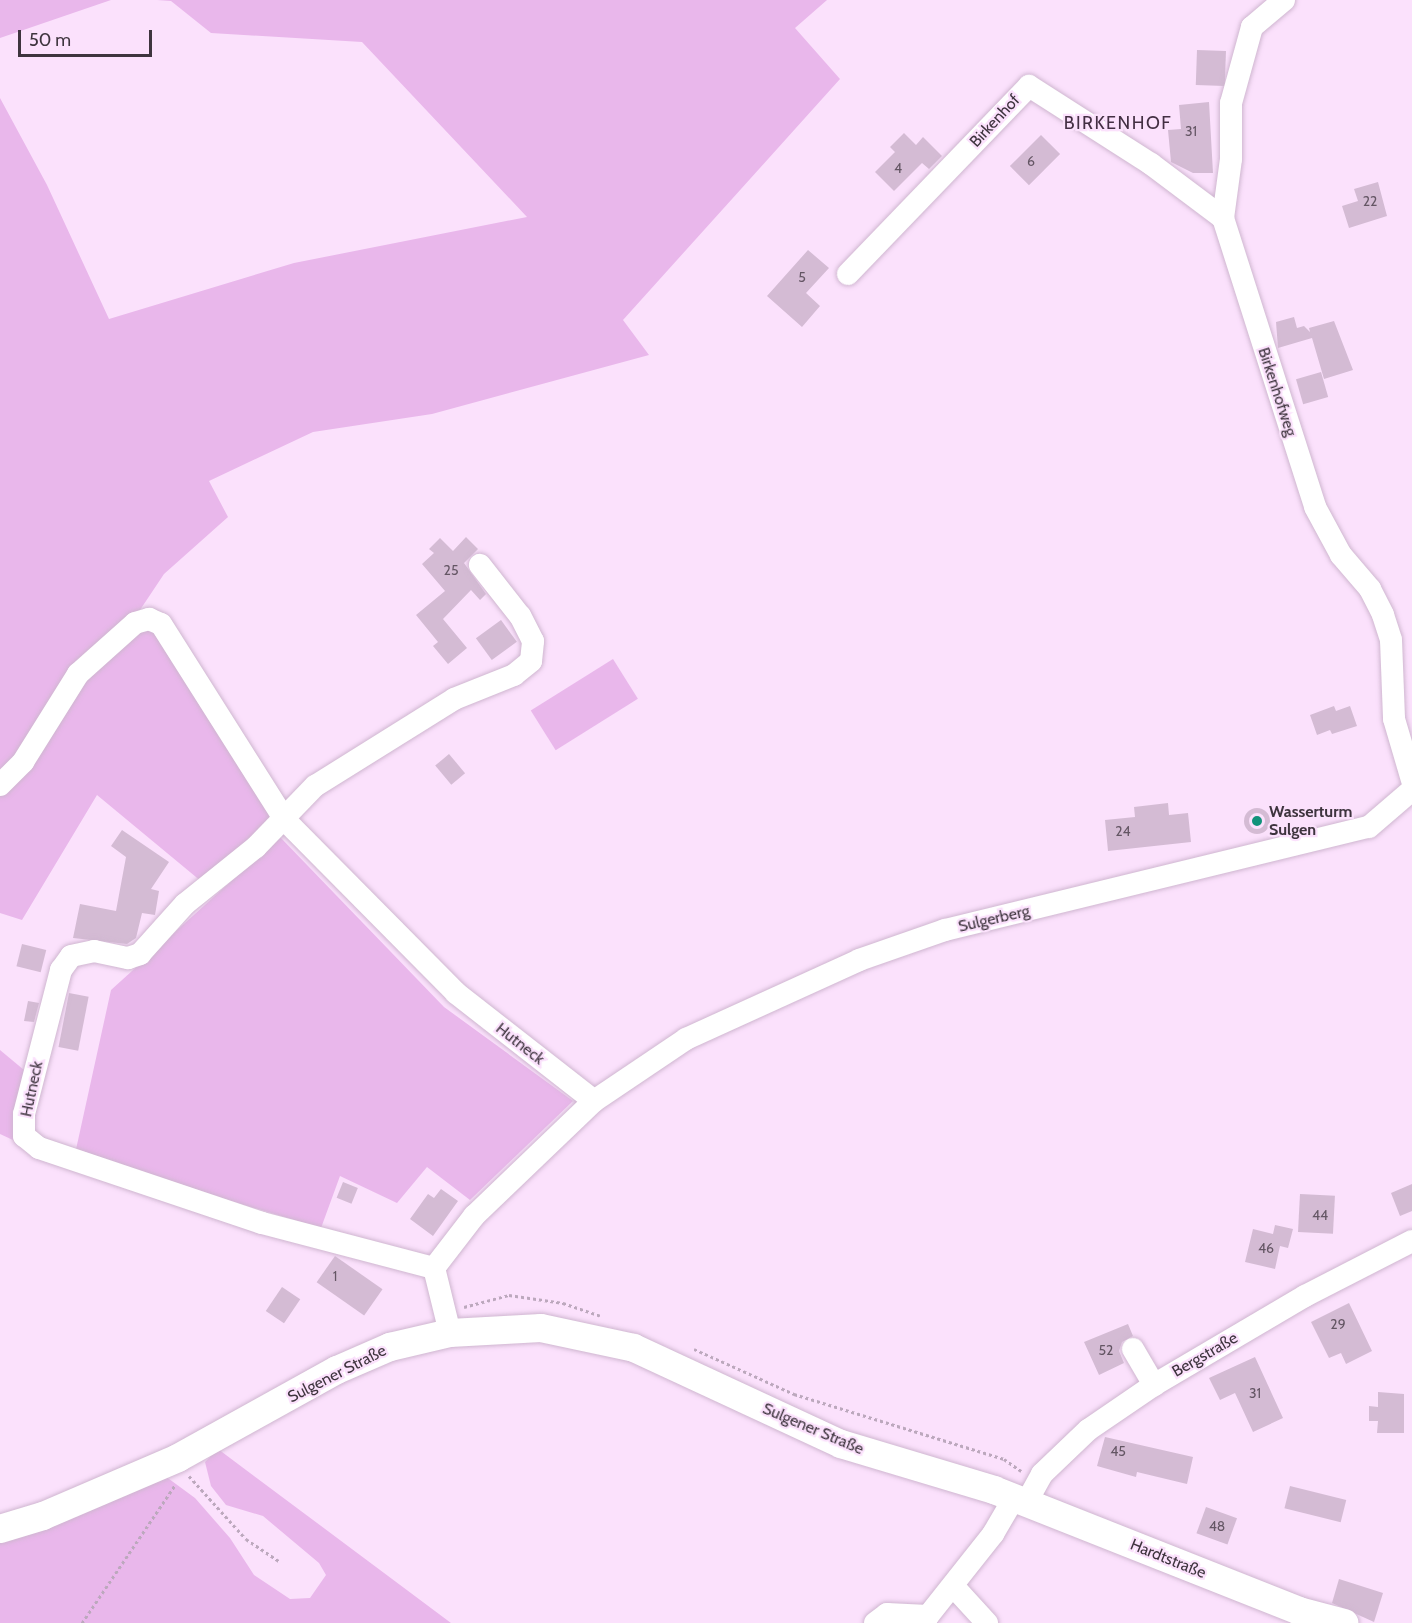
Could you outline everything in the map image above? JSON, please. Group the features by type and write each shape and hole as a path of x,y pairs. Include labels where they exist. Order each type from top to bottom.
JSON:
{"main road":[{"name":"Sulgener Straße","path":"0,1529 43,1516 178,1458 337,1371 390,1347 450,1333 541,1328 634,1348 841,1444 1011,1497"},
{"name":"Hardtstraße","path":"1011,1497 1299,1611 1344,1623"}],"street":[{"name":"Birkenhofweg","path":"1284,0 1252,27 1231,103 1231,159 1223,218 1315,507 1341,555 1370,589 1383,615 1391,640 1394,719 1412,780"},
{"name":"Birkenhof","path":"849,274 1029,86 1150,164 1223,218"},
{"name":"Hutneck","path":"434,1268 262,1223 39,1148 24,1136 24,1114 61,970 71,956 94,951 128,958 140,954 184,904 285,820 315,786 391,736 454,699 514,675 531,661 533,641 520,616 480,565"},
{"name":"Hutneck","path":"0,785 23,762 78,674 135,623 149,620 161,624 285,820 456,993 594,1101"},
{"name":"Sulgerberg","path":"594,1101 686,1039 859,960 945,930 1369,827 1412,790"},
{"path":"450,1333 434,1268 474,1216 594,1101"},
{"name":"Bergstraße","path":"875,1623 887,1614 928,1616 954,1587 993,1534 1011,1497 1041,1474 1088,1430 1154,1385 1305,1296 1412,1241"},
{"path":"1133,1349 1154,1385"},
{"path":"954,1587 987,1623"}],"path":[{"path":"185,1471 246,1539 279,1561"},
{"path":"82,1623 178,1481"}],"shaded area":[{"path":"0,0 111,0 0,38"},
{"path":"157,0 827,0 795,28 840,79 623,320 649,355 432,414 313,432 209,481 228,517 164,574 138,613 0,779 0,98 47,185 109,319 294,263 527,217 362,42 211,33 171,1"},
{"path":"160,626 279,820 202,882 97,795 22,920 0,913 0,793 84,681 136,629"},
{"path":"613,659 638,699 556,750 531,710"},
{"path":"280,837 444,1007 573,1101 470,1200 427,1167 397,1203 340,1176 321,1228 75,1154 111,990"},
{"path":"0,1050 30,1075 13,1140 0,1134"},
{"path":"218,1449 451,1623 0,1623 0,1543 165,1476 195,1498 230,1538 254,1575 290,1599 310,1598 326,1575 319,1563 263,1516 226,1505 211,1486 205,1462"}],"building":[{"path":"1197,50 1226,51 1225,86 1196,85"},
{"path":"1209,102 1213,173 1193,173 1171,162 1168,130 1181,129 1179,105"},
{"path":"904,133 916,145 923,137 942,156 929,169 922,163 894,191 875,172 895,152 890,147"},
{"path":"1041,135 1060,154 1029,185 1010,166"},
{"path":"1378,182 1387,216 1349,228 1342,206 1358,201 1354,189"},
{"path":"808,250 829,268 806,293 820,306 802,327 767,296"},
{"path":"1294,317 1297,328 1304,326 1310,332 1309,328 1334,321 1353,370 1324,379 1312,338 1278,348 1276,322"},
{"path":"1321,372 1328,397 1303,404 1296,379"},
{"path":"466,537 478,549 464,563 486,594 480,600 471,590 443,619 467,648 448,664 433,646 438,642 416,615 445,591 422,564 434,553 429,549 440,538 453,551"},
{"path":"501,620 517,642 492,660 476,638"},
{"path":"1334,706 1336,711 1350,706 1357,726 1332,734 1330,730 1317,735 1310,715"},
{"path":"449,754 465,773 451,785 435,766"},
{"path":"1168,803 1169,815 1188,813 1191,842 1108,851 1105,820 1135,817 1134,807"},
{"name":"Wasserturm Sulgen","path":"1257,808 1266,812 1270,821 1266,830 1257,834 1248,830 1244,821 1248,812"},
{"path":"122,830 169,862 151,889 159,891 155,915 142,913 136,938 127,944 73,938 80,904 116,911 126,857 111,846"},
{"path":"22,944 46,950 41,972 16,966"},
{"path":"69,993 89,997 78,1051 59,1047"},
{"path":"28,1001 39,1003 34,1022 24,1021"},
{"path":"343,1182 358,1188 351,1204 337,1198"},
{"path":"1412,1184 1412,1211 1400,1216 1391,1193"},
{"path":"441,1189 458,1201 433,1236 410,1219 428,1194 434,1198"},
{"path":"1300,1194 1335,1196 1333,1234 1298,1232"},
{"path":"1275,1225 1293,1229 1288,1248 1280,1246 1275,1269 1245,1262 1253,1229 1273,1234"},
{"path":"335,1256 383,1289 364,1315 317,1282"},
{"path":"282,1287 300,1299 284,1323 266,1311"},
{"path":"1349,1303 1372,1351 1346,1364 1341,1353 1329,1358 1311,1322"},
{"path":"1128,1324 1133,1336 1122,1342 1119,1351 1124,1363 1099,1375 1084,1342"},
{"path":"1255,1357 1283,1418 1253,1432 1235,1393 1220,1400 1209,1378"},
{"path":"1378,1392 1404,1394 1404,1433 1377,1433 1378,1421 1369,1421 1369,1406 1378,1407"},
{"path":"1105,1437 1193,1457 1187,1484 1137,1472 1136,1477 1097,1466"},
{"path":"1290,1486 1346,1500 1341,1522 1284,1508"},
{"path":"1206,1507 1237,1518 1227,1545 1196,1533"},
{"path":"1339,1579 1383,1593 1374,1622 1332,1603"}],"place":[{"name":"Wasserturm Sulgen","path":"1257,821"}],"district":[{"name":"BIRKENHOF","path":"1118,123"}]}
